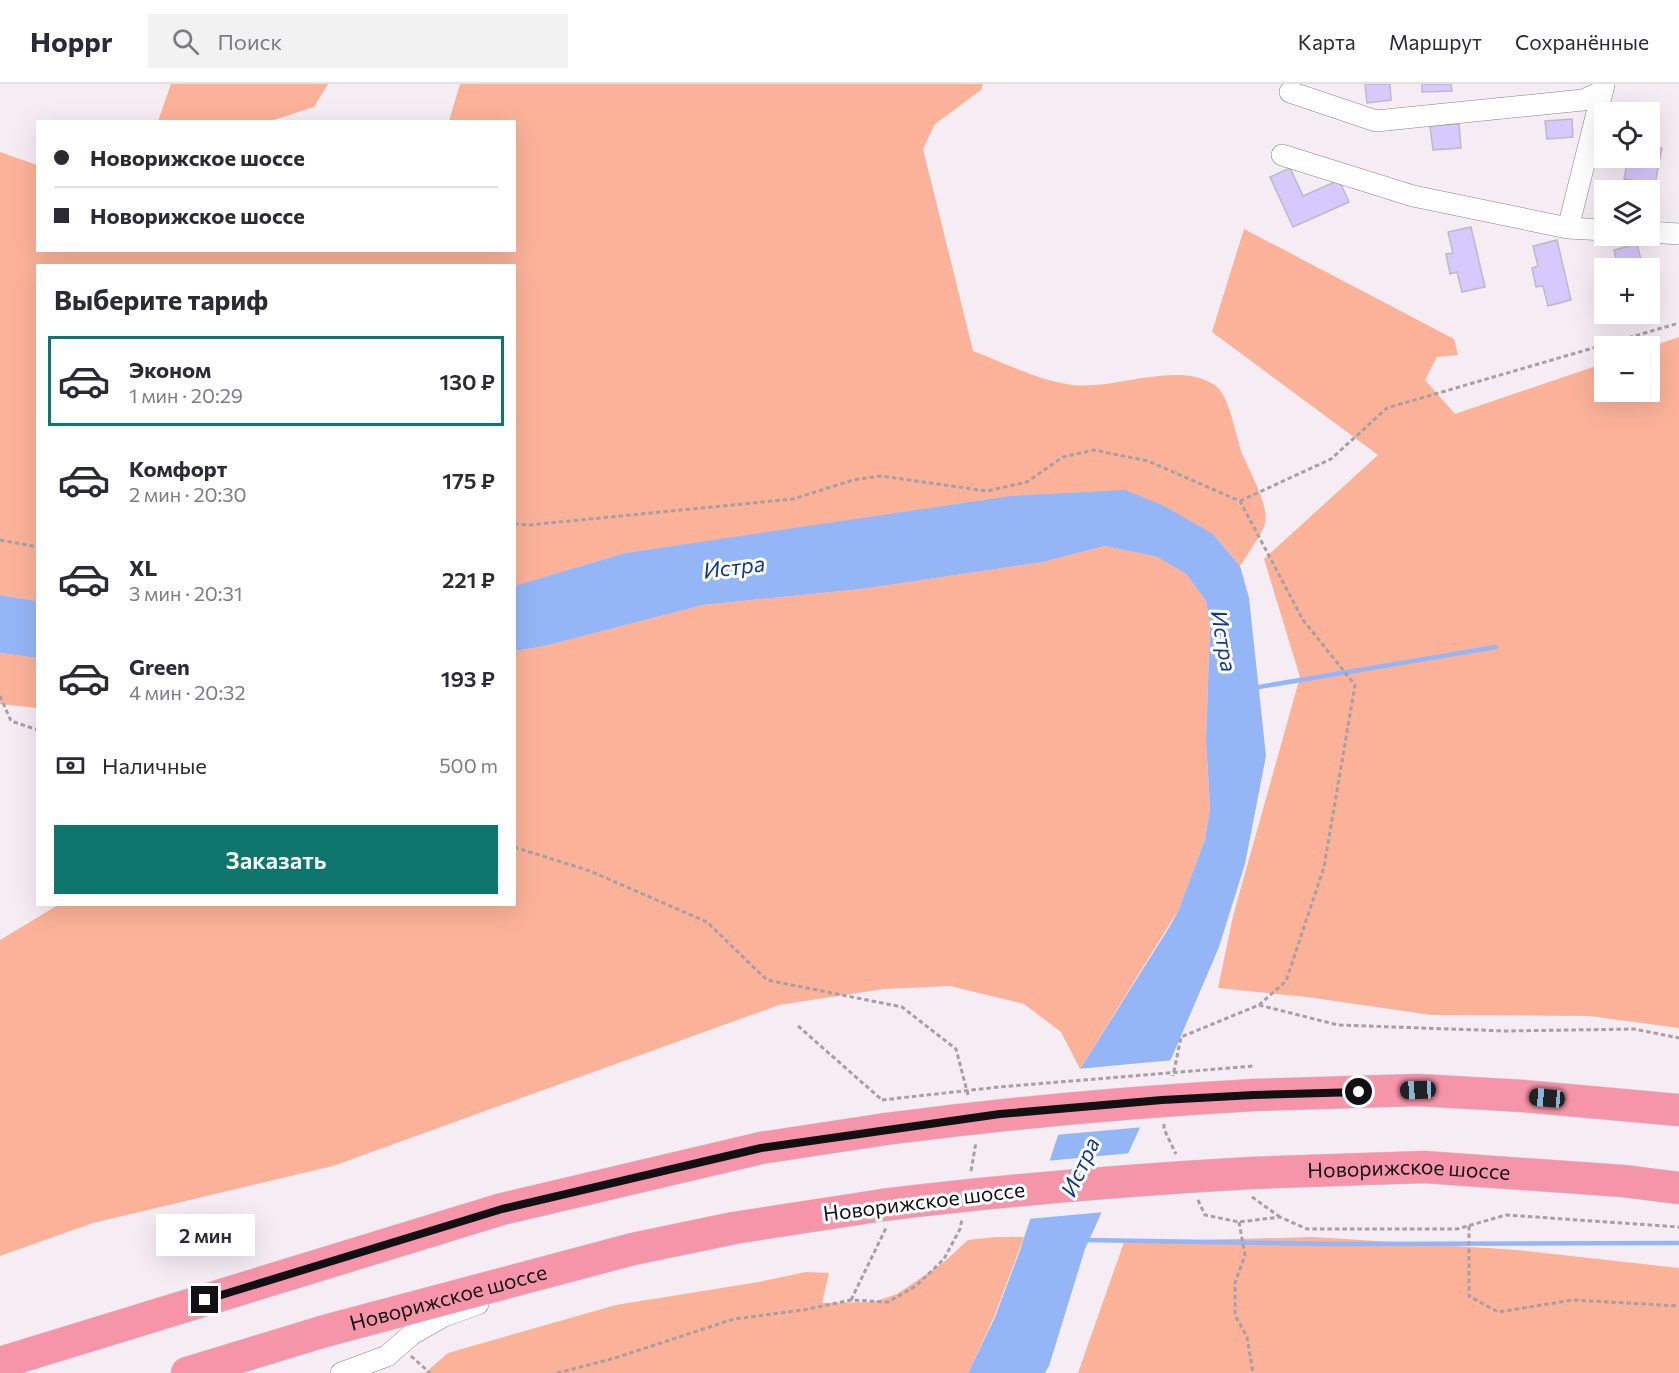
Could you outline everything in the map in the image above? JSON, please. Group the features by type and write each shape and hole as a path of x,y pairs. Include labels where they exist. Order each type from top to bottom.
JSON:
{"highway":[{"path":"0,1363 502,1209 761,1148 884,1115 1000,1114 1162,1100 1253,1081 1523,1096 1679,1110"},
{"name":"Новорижское шоссе","path":"187,1373 326,1330 633,1250 734,1228 884,1216 993,1191 1142,1179 1252,1185 1424,1167 1623,1181 1679,1188"}],"lane":[{"path":"1290,92 1377,121 1582,100 1603,88"},
{"path":"1568,228 1603,88"},
{"path":"1282,155 1413,196 1568,228 1594,229"},
{"path":"1660,233 1679,234"},
{"path":"341,1373 387,1356 411,1335 444,1316 633,1250"}],"path":[{"path":"1240,501 1331,459 1387,408 1679,323"},
{"path":"516,524 529,525 793,499 853,480 881,476 987,491 1027,482 1063,457 1094,450 1148,461 1240,501 1303,620 1355,685 1324,867 1286,981 1258,1005 1180,1038 1172,1083"},
{"path":"0,540 36,547"},
{"path":"0,696 10,721 36,729"},
{"path":"516,848 590,871 707,922 767,980 902,1007 956,1049 970,1102"},
{"path":"1258,1005 1338,1025 1506,1031 1634,1029 1679,1038"},
{"path":"798,1026 884,1115 1010,1086 1253,1081"},
{"path":"1166,1118 1164,1129 1179,1161"},
{"path":"970,1176 978,1134"},
{"path":"1252,1185 1280,1217 1307,1229 1457,1229 1506,1215 1679,1227"},
{"path":"1195,1193 1205,1215 1239,1222 1280,1217"},
{"path":"852,1300 884,1216"},
{"path":"557,1373 615,1358 734,1319 803,1310 852,1300 888,1302 916,1286 944,1259 960,1229 962,1218"},
{"path":"1239,1222 1245,1255 1235,1283 1235,1315 1247,1337 1253,1373"},
{"path":"1469,1226 1469,1296 1498,1312 1574,1300 1679,1306"},
{"path":"400,1346 430,1373"}],"shaded area":[{"path":"171,84 328,84 314,107 274,120 158,120"},
{"path":"460,84 983,84 981,90 935,124 923,149 973,351 1035,376 1073,385 1108,384 1181,375 1213,384 1224,397 1241,450 1262,499 1266,516 1264,527 1240,566 1213,534 881,517 625,553 516,586 516,264 36,264 36,601 0,595 0,152 36,165 36,252 516,252 516,120 449,120"},
{"path":"1244,229 1454,339 1458,355 1437,357 1425,380 1455,414 1594,367 1594,402 1660,402 1660,344 1679,337 1679,1028 1589,1016 1431,1015 1307,997 1218,988 1233,916 1300,677 1264,559 1378,455 1212,332"},
{"path":"1105,546 1157,557 1186,574 1206,601 1210,624 1206,741 1210,808 1205,839 1179,909 1080,1069 1061,1032 1024,1004 950,986 884,989 779,1005 333,1166 93,1223 0,1256 0,940 56,906 516,906 516,651 545,646 703,605 862,589 1043,562"},
{"path":"0,653 36,658 36,708 0,704"},
{"path":"1024,1237 994,1317 968,1373 425,1373 448,1353 616,1305 759,1282 806,1272 829,1273 822,1303 873,1302 897,1294 943,1263 968,1240"},
{"path":"1313,1237 1518,1250 1679,1268 1679,1373 1078,1373 1124,1242"}],"water":[{"name":"Истра","path":"1125,490 1164,506 1213,534 1240,566 1249,598 1266,756 1245,864 1219,947 1085,1249 1049,1366 1045,1373 968,1373 995,1317 1019,1253 1080,1069 1170,926 1179,909 1205,839 1210,808 1206,741 1210,624 1206,601 1186,574 1157,557 1105,546 1043,562 862,589 703,605 545,646 516,651 516,585 625,553 1011,496"},
{"path":"0,595 36,601 36,658 0,653"}],"pier":[{"path":"1174,1060 1144,1127 1055,1135 1077,1069"},
{"path":"1132,1153 1105,1212 1027,1219 1046,1161"}],"building":[{"path":"1365,84 1390,84 1391,100 1367,103"},
{"path":"1422,84 1451,84 1452,91 1422,92"},
{"path":"1572,119 1573,137 1547,139 1545,121"},
{"path":"1459,124 1461,148 1433,150 1430,126"},
{"path":"1290,168 1303,196 1339,180 1349,202 1293,227 1270,177"},
{"path":"1626,168 1658,168 1656,180 1624,179"},
{"path":"1471,227 1485,287 1462,292 1457,272 1450,274 1446,254 1453,253 1448,232"},
{"path":"1557,240 1571,300 1548,306 1543,286 1536,287 1532,268 1538,266 1533,246"},
{"path":"1638,246 1640,258 1616,258 1614,250"}],"waterway":[{"path":"1253,688 1496,647"},
{"path":"1085,1240 1332,1244 1679,1243"}],"route":[{"path":"205,1300 502,1209 761,1148 1000,1114 1162,1100 1359,1092"}]}
